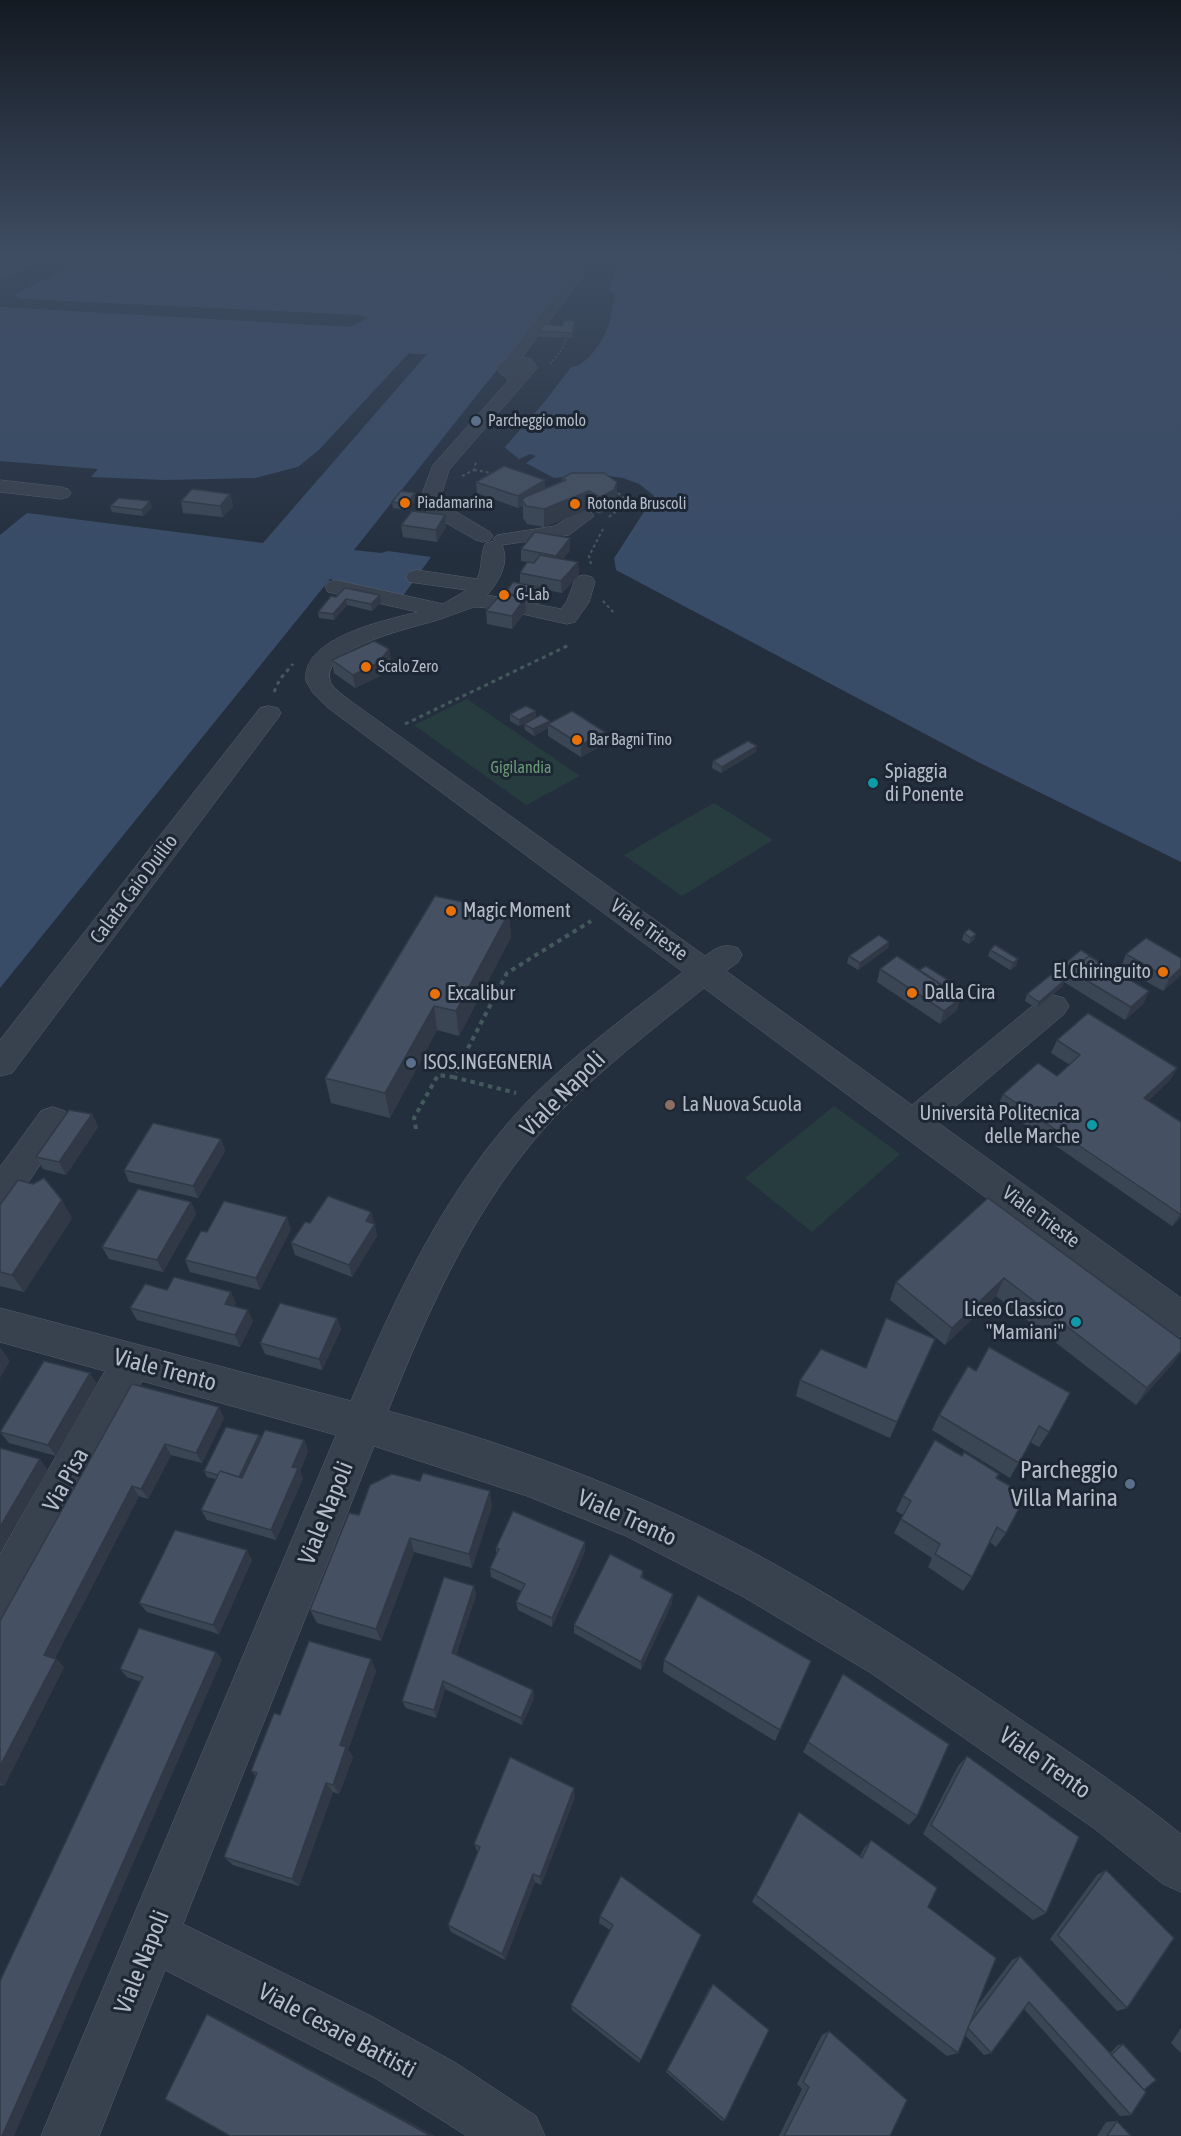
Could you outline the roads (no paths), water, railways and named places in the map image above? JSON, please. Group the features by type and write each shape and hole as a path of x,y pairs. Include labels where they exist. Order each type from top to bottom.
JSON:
{"street":[{"path":"515,356 516,371 441,470 430,499 434,508 493,540 562,531 584,516"},
{"path":"0,486 61,493"},
{"path":"466,599 492,573 495,556 493,540"},
{"path":"417,577 466,599"},
{"path":"336,587 466,599 567,617 578,602 584,582"},
{"name":"Viale Trieste","path":"466,599 343,644 326,657 319,667 317,678 322,689 336,702 716,963 913,1123 1181,1320"},
{"name":"Calata Caio Duilio","path":"0,1064 269,713"},
{"name":"Viale Napoli","path":"70,2136 403,1326 445,1241 498,1163 570,1081 716,963"},
{"path":"913,1123 1053,1006"},
{"path":"0,1195 53,1120"},
{"name":"Viale Trento","path":"0,1325 410,1436 529,1476 641,1521 758,1580 887,1657 1113,1810 1181,1866"},
{"name":"Via Pisa","path":"0,1598 132,1361"},
{"name":"Viale Cesare Battisti","path":"152,1939 180,1949 386,2054 488,2116 516,2136"}],"water":[{"path":"0,356 407,356 319,450 298,467 256,478 165,480 91,477 98,469 0,461"},
{"path":"426,356 508,356 354,550 381,553 388,551 431,557 402,597 330,579 0,988 0,535 27,513 263,543"},
{"path":"1181,356 1181,862 978,762 616,570 614,558 654,496 639,484 595,474 554,478 526,463 536,456 530,454 519,459 504,447 545,401 571,367 589,357"}],"place":[{"name":"Parcheggio molo","path":"476,421"},
{"name":"Piadamarina","path":"405,503"},
{"name":"Rotonda Bruscoli","path":"575,504"},
{"name":"G-Lab","path":"504,595"},
{"name":"Scalo Zero","path":"366,667"},
{"name":"Bar Bagni Tino","path":"577,740"},
{"name":"Spiaggia di Ponente","path":"873,783"},
{"name":"Magic Moment","path":"451,911"},
{"name":"El Chiringuito","path":"1163,972"},
{"name":"Dalla Cira","path":"912,993"},
{"name":"Excalibur","path":"435,994"},
{"name":"ISOS.INGEGNERIA","path":"411,1063"},
{"name":"La Nuova Scuola","path":"670,1105"},
{"name":"Università Politecnica delle Marche","path":"1092,1125"},
{"name":"Liceo Classico \"Mamiani\"","path":"1076,1322"},
{"name":"Parcheggio Villa Marina","path":"1130,1484"}],"park label":[{"name":"Gigilandia","path":"521,768"}]}
